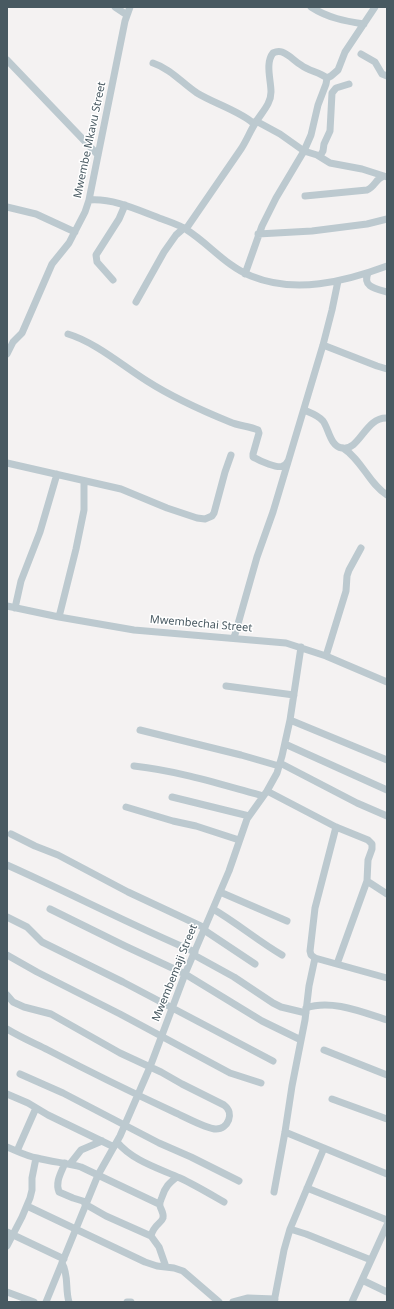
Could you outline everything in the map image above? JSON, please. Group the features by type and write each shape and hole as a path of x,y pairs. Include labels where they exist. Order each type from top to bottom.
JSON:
{"street":[{"path":"115,7 127,15"},
{"name":"Mwembe Mkavu Street","path":"7,354 13,342 22,333 52,264 69,243 89,200 127,15 130,7"},
{"path":"311,7 336,19 364,24"},
{"path":"327,78 338,70 345,52 375,7"},
{"path":"136,302 164,252 176,235 185,229 241,149 250,135 255,123 267,106 271,93 270,60 273,53 276,51 290,56 299,64 327,78"},
{"path":"361,54 374,62 382,74 387,76"},
{"path":"7,60 98,156"},
{"path":"153,63 167,69 196,92 255,123 280,134 304,151 320,156 330,163 385,176"},
{"path":"245,274 258,234 276,198 304,151 311,135 318,105 327,78"},
{"path":"320,156 330,131 332,93 336,88 348,84"},
{"path":"305,196 368,190 374,186 380,177 385,176"},
{"path":"89,200 105,200 125,205 185,229 245,274 268,281 291,284 321,284 368,273 387,266"},
{"path":"113,280 97,262 96,255 119,219 125,205"},
{"path":"7,207 36,214 75,232"},
{"path":"258,234 367,224 387,219"},
{"path":"368,273 366,280 368,284 376,289 387,292"},
{"path":"234,638 257,556 273,512 323,345 338,281"},
{"path":"68,334 86,341 149,382 174,395 230,422 258,430 259,434 253,454 255,458 280,467 284,466 288,461"},
{"path":"323,345 387,369"},
{"path":"304,410 316,415 322,420 328,429 331,440 337,446 343,448 353,456 377,487 387,496"},
{"path":"343,448 349,447 359,439 376,420 387,418"},
{"path":"7,463 121,489 167,508 197,518 205,519 212,516 214,513 231,455"},
{"path":"11,607 40,532 57,474"},
{"path":"59,617 76,550 84,510 84,481"},
{"path":"326,656 346,591 347,576 361,548"},
{"name":"Mwembechai Street","path":"11,607 134,630 286,643 326,656 387,682"},
{"name":"Mwembemaji Street","path":"46,1302 98,1175 115,1144 150,1067 249,816 265,794 277,773 290,720 300,647"},
{"path":"226,686 294,694"},
{"path":"290,720 387,760"},
{"path":"140,730 279,764 357,803 387,816"},
{"path":"285,744 387,790"},
{"path":"134,766 156,768 181,773 265,794 370,842 372,849 368,860 367,882 337,964"},
{"path":"172,797 249,816"},
{"path":"126,807 196,826 239,840"},
{"path":"336,826 315,908 310,951 311,955 315,958 387,978"},
{"path":"11,834 34,846 64,858 128,892 204,929 255,964"},
{"path":"7,865 194,953 281,1007 306,1011 314,1005 323,1004 365,1012 387,1020"},
{"path":"367,882 387,894"},
{"path":"220,892 287,921"},
{"path":"50,909 186,974 262,1021 301,1040"},
{"path":"213,909 231,919 270,948 282,955"},
{"path":"7,917 27,927 42,942 173,1008 273,1062"},
{"path":"7,955 230,1073 261,1082"},
{"path":"274,1192 292,1086 306,1020 309,986 315,958"},
{"path":"7,995 13,1002 24,1007 51,1014 120,1053 224,1105 228,1108 230,1118 228,1122 218,1129 213,1129 8,1032"},
{"path":"324,1050 387,1075"},
{"path":"20,1074 63,1093 159,1143 192,1157 239,1181"},
{"path":"7,1094 102,1141 115,1144 133,1157 177,1177 224,1202"},
{"path":"332,1099 387,1119"},
{"path":"17,1152 36,1108"},
{"path":"285,1132 387,1174"},
{"path":"102,1141 81,1150 68,1164 58,1182 57,1187 59,1192 86,1203 106,1216 152,1236 159,1247 166,1267"},
{"path":"7,1147 36,1158 68,1164 98,1175 159,1204 162,1210 163,1218 154,1228 152,1236"},
{"path":"233,1302 248,1298 274,1300 284,1250 290,1229 324,1148"},
{"path":"7,1246 10,1233 27,1206 32,1190 32,1178 36,1158"},
{"path":"159,1204 168,1184 177,1177"},
{"path":"307,1188 387,1220"},
{"path":"27,1206 145,1262 183,1271 219,1302"},
{"path":"353,1302 371,1260 384,1240 387,1225"},
{"path":"290,1229 371,1260"},
{"path":"10,1233 63,1261 66,1270 66,1284 69,1302"},
{"path":"362,1280 387,1292"},
{"path":"7,1292 34,1302"}]}
